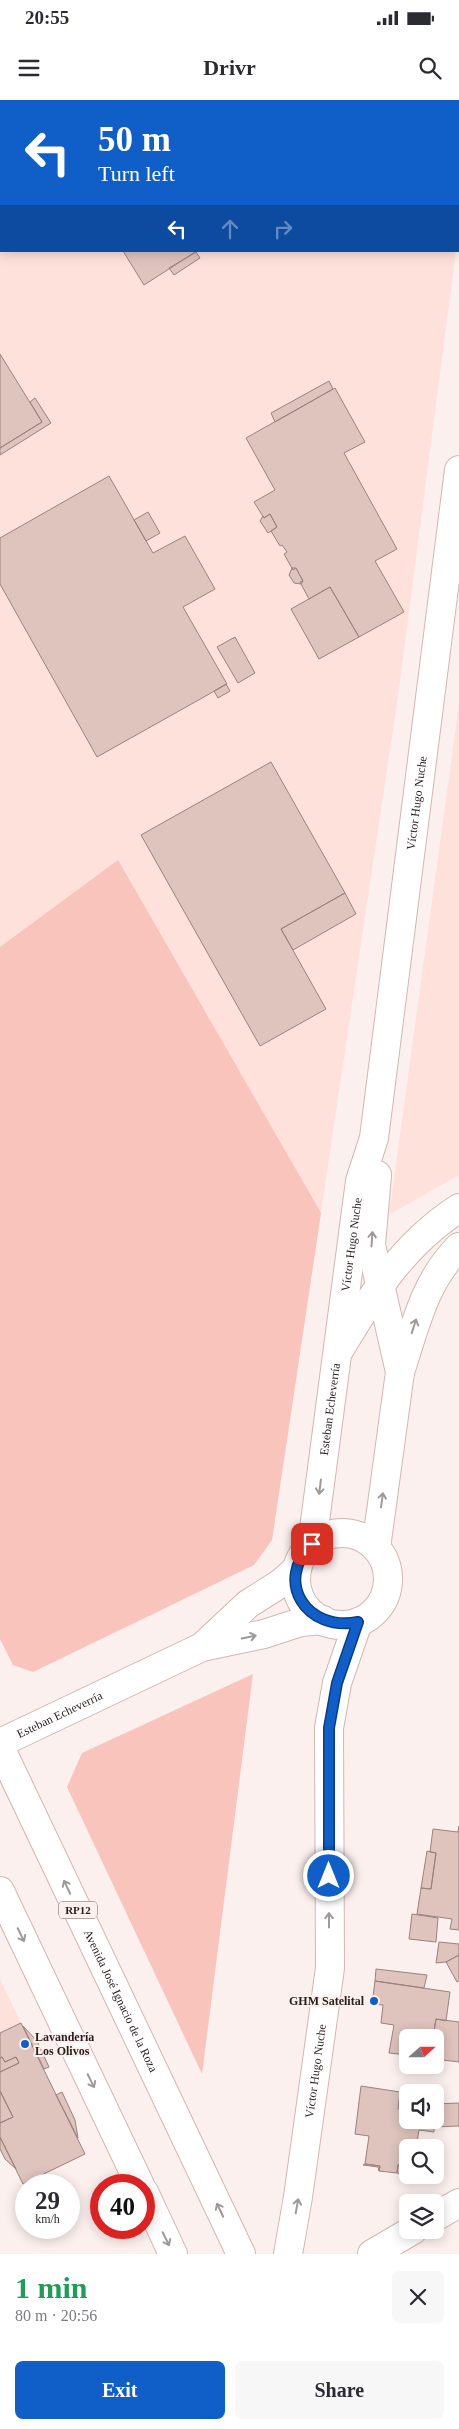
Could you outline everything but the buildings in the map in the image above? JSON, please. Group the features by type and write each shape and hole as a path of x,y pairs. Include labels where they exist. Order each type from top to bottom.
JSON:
{"street":[{"name":"Víctor Hugo Nuche","path":"338,1352 360,1180 374,1138 459,470"},
{"name":"Víctor Hugo Nuche","path":"374,1138 378,1185 371,1245 379,1287"},
{"name":"Esteban Echeverría","path":"312,1544 338,1352 379,1287 407,1250 425,1232 459,1208"},
{"path":"376,1548 400,1372 426,1292 438,1272 459,1247"},
{"path":"379,1287 400,1372"},
{"path":"349,1533 365,1539 376,1548 386,1565 388,1582 383,1598 374,1612 358,1622 343,1625 323,1620 312,1614 301,1600 296,1584 297,1569 304,1552 312,1544 332,1534 349,1533"},
{"name":"Esteban Echeverría","path":"202,1647 248,1604 281,1583 297,1569"},
{"name":"Esteban Echeverría","path":"0,1743 202,1647 264,1634 301,1622 323,1620"},
{"name":"Víctor Hugo Nuche","path":"288,2254 330,1968 329,1728 337,1683 358,1622"},
{"name":"Avenida José Ignacio de la Roza","path":"0,1747 241,2254"},
{"path":"0,1891 135,2174"},
{"path":"444,2212 459,2203"},
{"path":"155,2216 173,2254"},
{"path":"372,2254 399,2238"}],"shaded area":[{"path":"0,252 456,252 399,689 272,1540 254,1565 33,1672 13,1665 0,1639"},
{"path":"459,704 459,1175 389,1215"},
{"path":"118,860 321,1213 272,1540 254,1565 33,1672 13,1665 0,1639 0,947"},
{"path":"253,1674 202,2074 67,1787 82,1753"},
{"path":"0,1979 21,2023 0,2033"}],"place":[{"name":"GHM Satelital","path":"374,2001"},
{"name":"Lavandería Los Olivos","path":"25,2044"}],"route":[{"path":"312,1544 304,1552 297,1568 296,1584 301,1600 312,1614 326,1622 343,1625 358,1622 337,1683 329,1728 329,1876"}]}
